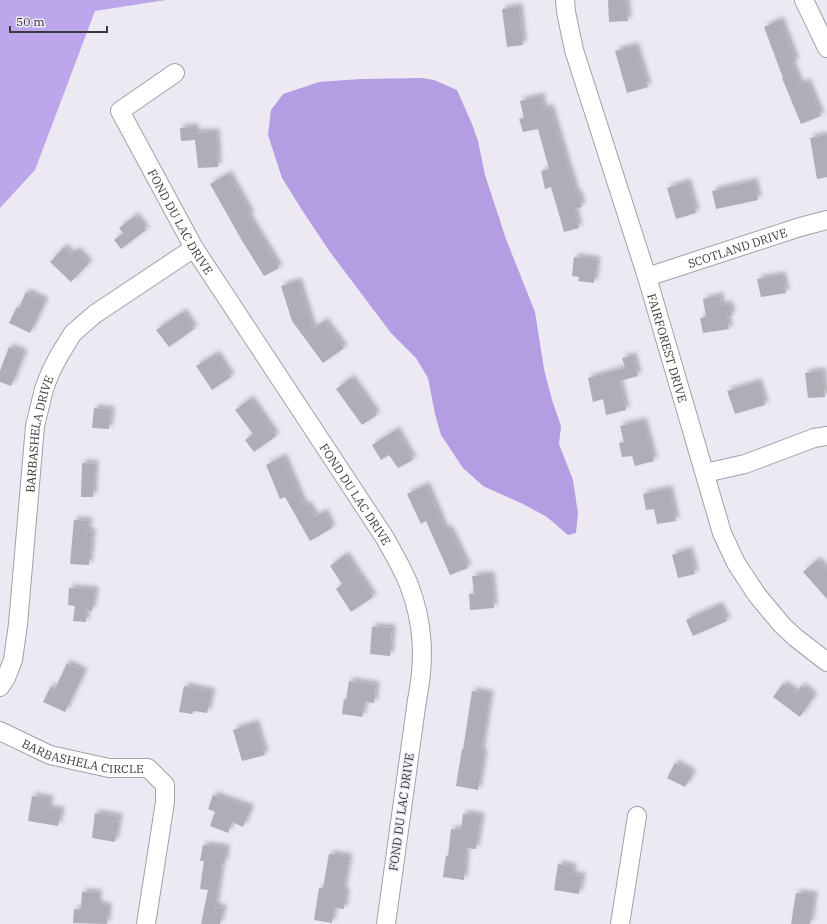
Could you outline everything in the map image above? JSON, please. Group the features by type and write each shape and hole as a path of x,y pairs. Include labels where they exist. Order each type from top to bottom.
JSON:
{"street":[{"name":"FAIRFOREST DRIVE","path":"565,0 574,50 647,277 722,533 736,563 757,595 782,625 827,662"},
{"path":"804,0 827,48"},
{"name":"FOND DU LAC DRIVE","path":"175,73 120,111 194,248 385,538 408,583 416,605 422,643 421,682 417,700 386,924"},
{"name":"SCOTLAND DRIVE","path":"647,277 800,227 827,220"},
{"name":"BARBASHELA DRIVE","path":"0,687 6,678 13,660 18,624 35,426 44,389 51,371 74,333 95,314 194,248"},
{"path":"705,473 745,464 814,438 827,436"},
{"name":"BARBASHELA CIRCLE","path":"0,731 50,755 109,768 148,768 165,785 164,802 146,924"},
{"path":"620,924 637,816"}],"shaded area":[{"path":"0,0 166,0 95,11 35,170 0,208"},
{"path":"422,78 434,80 457,90 478,141 485,175 506,239 535,312 544,369 561,426 559,444 573,480 578,513 576,533 568,535 547,517 523,504 483,486 463,468 441,435 428,378 416,358 391,333 330,252 282,178 268,135 271,110 283,94 319,82 360,79"}],"building":[{"path":"608,0 626,0 628,21 609,22"},
{"path":"519,7 523,45 507,47 502,9"},
{"path":"780,20 796,62 791,63 800,85 807,82 821,116 801,124 782,78 764,27"},
{"path":"635,46 648,87 627,93 615,51"},
{"path":"541,96 543,109 550,108 576,194 578,193 582,207 574,209 579,228 564,232 551,187 545,189 541,171 549,169 538,129 523,132 519,119 524,118 520,101"},
{"path":"195,127 195,133 216,132 218,167 198,168 195,140 181,141 180,128"},
{"path":"827,135 827,177 817,179 810,138"},
{"path":"228,174 251,215 248,217 279,268 264,276 210,184"},
{"path":"754,181 758,200 716,209 712,191"},
{"path":"687,182 696,213 676,219 667,188"},
{"path":"135,216 146,230 121,249 114,240 123,233 119,228"},
{"path":"64,247 71,255 76,250 89,263 71,282 50,262"},
{"path":"574,257 597,260 594,283 578,281 579,277 572,276"},
{"path":"782,275 786,293 761,297 757,279"},
{"path":"298,281 313,329 324,321 344,348 323,363 292,321 281,286"},
{"path":"26,292 45,301 30,333 9,323 17,307 19,308"},
{"path":"720,296 721,306 729,304 732,316 727,317 729,329 703,333 700,318 706,317 703,299"},
{"path":"183,312 194,329 169,347 156,330"},
{"path":"9,347 24,353 11,386 0,382 0,371"},
{"path":"216,354 231,377 212,390 196,366"},
{"path":"633,356 638,376 619,381 626,410 606,415 603,399 593,402 588,378 625,368 622,358"},
{"path":"822,371 825,397 808,398 805,373"},
{"path":"351,378 377,415 362,425 336,389"},
{"path":"758,382 765,405 735,414 727,391"},
{"path":"250,399 276,436 254,452 245,440 253,434 235,410"},
{"path":"94,408 111,410 109,429 92,428"},
{"path":"643,421 654,461 635,466 632,456 622,457 619,443 624,442 620,426"},
{"path":"396,430 413,460 398,468 389,455 381,460 372,445"},
{"path":"283,457 304,506 307,504 315,517 324,512 332,528 310,541 285,497 280,499 266,465"},
{"path":"82,463 95,464 93,497 81,497"},
{"path":"426,485 445,530 449,529 468,568 450,575 426,521 421,524 407,494"},
{"path":"669,489 676,521 657,524 654,509 646,510 643,494"},
{"path":"74,520 89,521 87,531 92,532 89,565 70,564"},
{"path":"689,550 695,574 678,578 672,555"},
{"path":"345,555 373,597 351,612 336,589 342,584 330,566"},
{"path":"817,560 827,571 827,599 803,572"},
{"path":"491,575 494,608 470,610 469,594 474,594 472,576"},
{"path":"69,588 95,590 92,611 86,610 86,622 73,621 75,606 68,605"},
{"path":"719,605 727,621 693,636 686,620"},
{"path":"372,627 392,628 390,656 370,654"},
{"path":"67,663 84,672 65,712 43,702 51,686 55,689"},
{"path":"349,681 376,685 374,703 365,702 362,717 342,714"},
{"path":"783,684 796,693 801,686 814,696 800,717 773,697"},
{"path":"184,686 212,692 207,713 194,711 192,714 179,712"},
{"path":"472,691 490,694 481,753 484,753 478,790 456,786"},
{"path":"255,723 265,755 242,761 233,730"},
{"path":"675,763 693,773 685,787 667,778"},
{"path":"213,795 251,808 243,827 232,822 228,833 210,826 215,812 208,809"},
{"path":"32,796 50,799 48,809 61,810 58,826 28,821"},
{"path":"95,813 119,817 115,842 92,838"},
{"path":"463,814 481,816 476,849 466,848 464,880 443,877 446,856 448,856 451,829 461,830"},
{"path":"203,845 226,848 225,862 222,862 215,907 223,908 220,924 201,924 208,890 200,889 204,861 200,861"},
{"path":"329,854 349,857 343,891 346,891 344,909 334,908 332,923 314,920 319,888 323,888"},
{"path":"558,864 573,867 572,875 582,876 579,894 554,890"},
{"path":"82,892 98,893 98,905 108,906 107,924 73,923 74,909 81,910"},
{"path":"796,893 814,895 810,924 791,924"}]}
